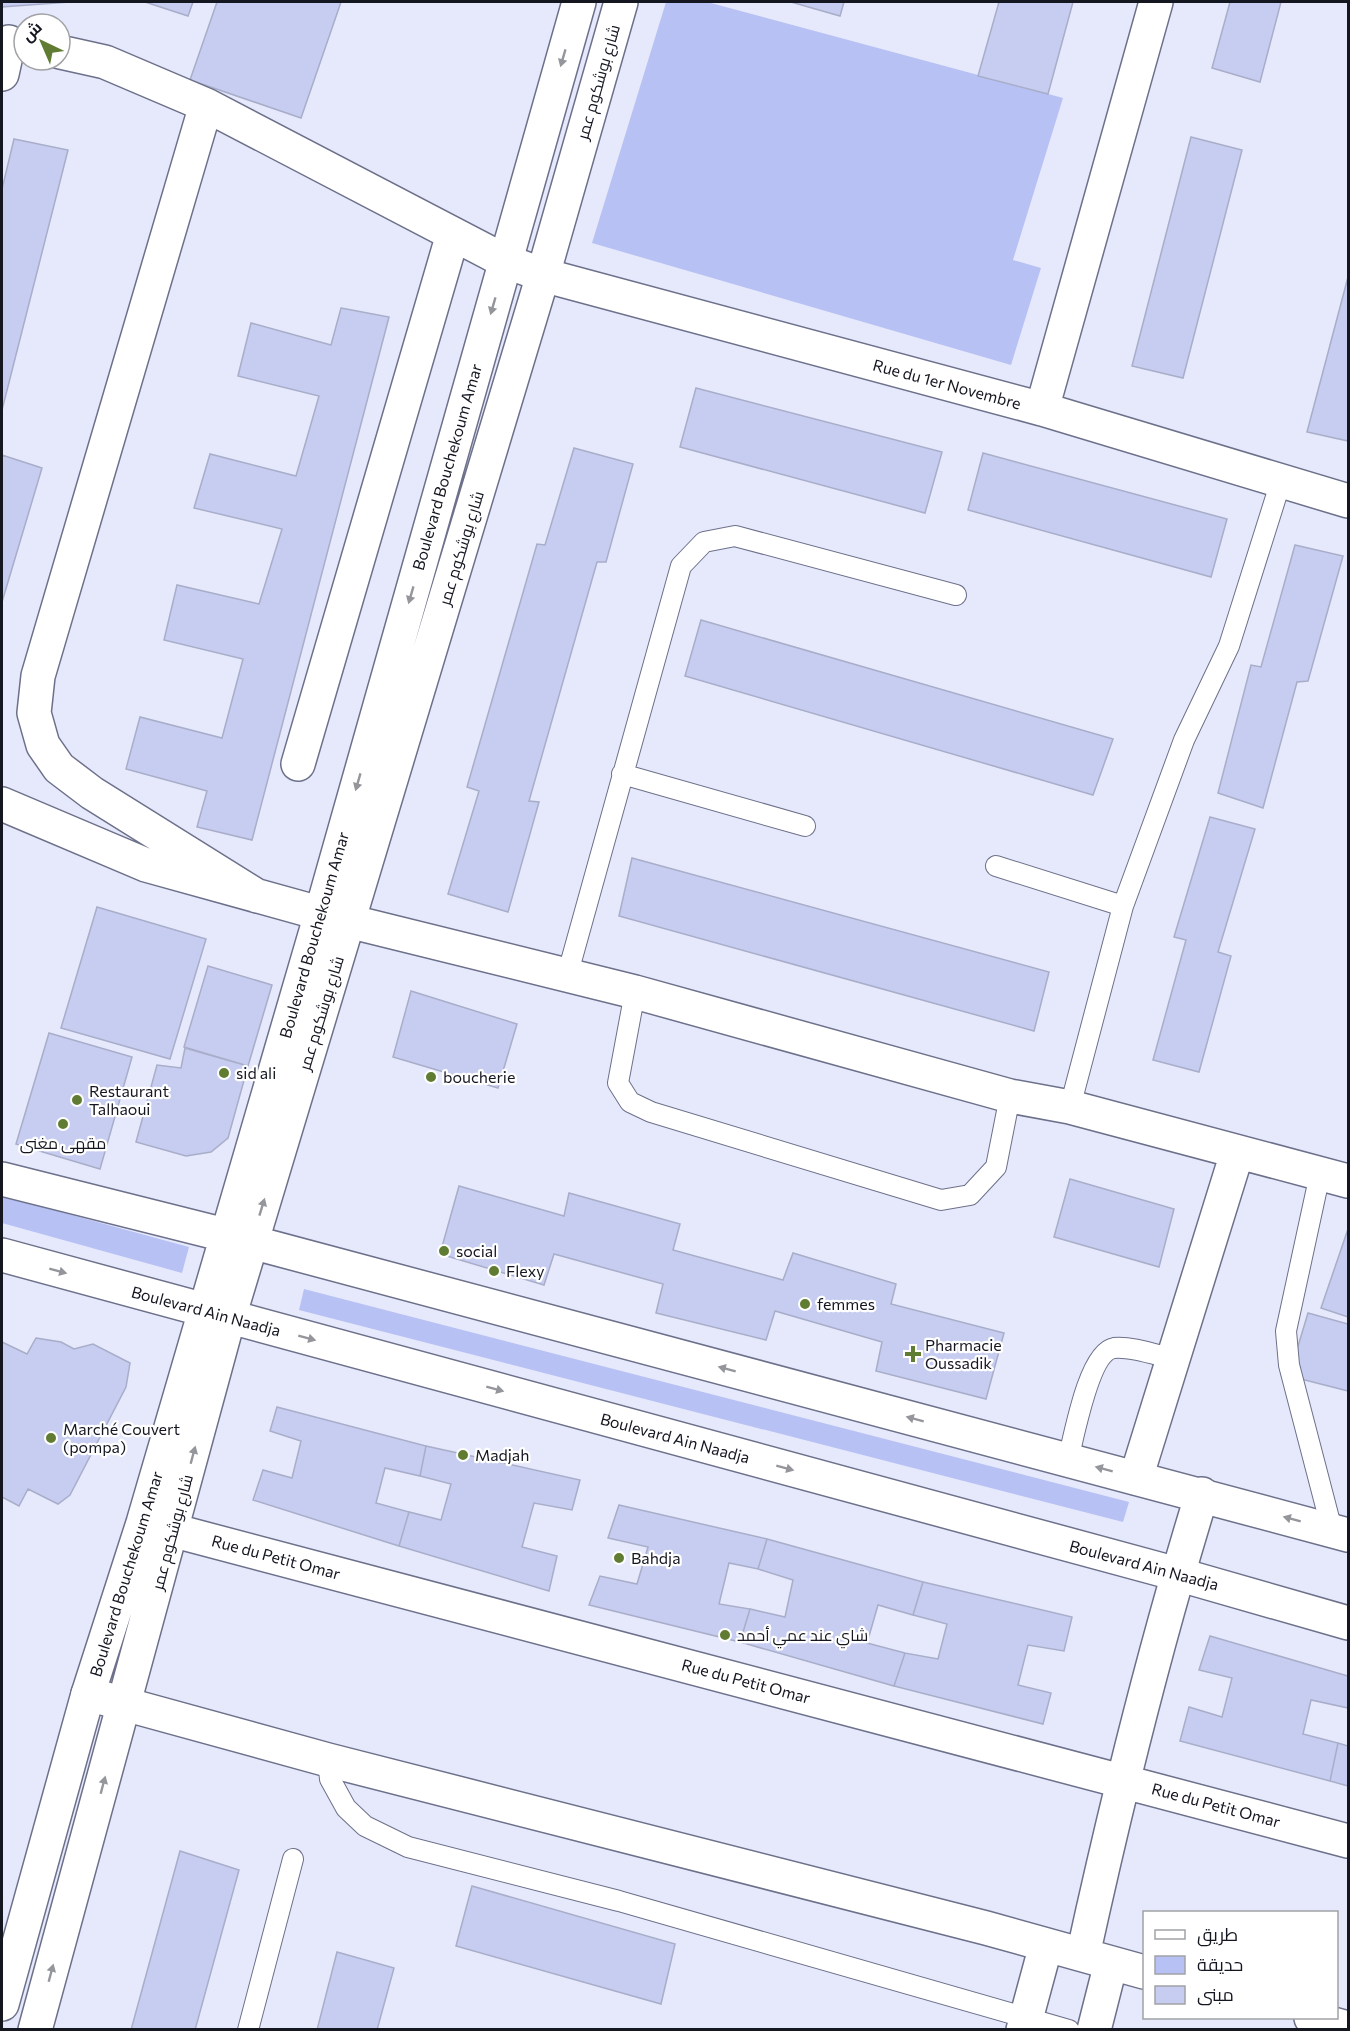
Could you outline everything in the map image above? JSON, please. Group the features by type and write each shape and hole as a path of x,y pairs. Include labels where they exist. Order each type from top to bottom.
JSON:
{"street":[{"name":"Boulevard Bouchekoum Amar","path":"334,918 505,261 579,2"},
{"name":"شارع بوشكوم عمر","path":"35,2030 125,1704 158,1526 217,1314 334,918 543,275 621,2"},
{"path":"1042,409 1156,2"},
{"path":"2,74 11,43"},
{"name":"Rue du 1er Novembre","path":"72,55 105,62 206,105 505,261 543,275 1042,409 1348,501"},
{"path":"206,105 38,676 34,713 43,745 59,768 92,793 257,896"},
{"path":"298,764 453,234"},
{"path":"2,804 146,865 334,918 635,992 1010,1096 1070,1107 1236,1153 1334,1177"},
{"path":"1136,1478 1236,1153"},
{"path":"2,1179 239,1239 1340,1532"},
{"name":"Boulevard Ain Naadja","path":"2,1255 1177,1574 1348,1623"},
{"path":"1094,2030 1097,1959 1122,1780 1177,1574 1202,1494"},
{"name":"Boulevard Bouchekoum Amar","path":"2,2004 88,1694 158,1526"},
{"name":"Rue du Petit Omar","path":"158,1526 1348,1841"},
{"path":"88,1694 328,1760 1143,1972"},
{"path":"1024,2024 1046,1945"},
{"path":"1315,2019 1348,2028"}],"lane":[{"path":"1070,1107 1123,906 1184,740 1229,646 1281,481"},
{"path":"567,976 681,566 704,542 735,536 956,595"},
{"path":"622,774 804,826"},
{"path":"996,866 1123,906"},
{"path":"635,992 618,1083 630,1102 651,1112 941,1200 970,1195 996,1167 1010,1096"},
{"path":"1334,1177 1286,1330 1289,1365 1340,1532"},
{"path":"1068,1460 1094,1365 1106,1350 1117,1348 1173,1359"},
{"path":"328,1760 330,1779 346,1808 365,1826 408,1847 619,1901 1024,2024 1069,2030"},
{"path":"248,2030 293,1859"}],"green space":[{"path":"666,2 707,2 1063,98 1013,260 1041,268 1011,365 592,243"},
{"path":"2,1196 189,1247 182,1273 2,1223"},
{"path":"304,1289 1129,1502 1123,1522 299,1310"}],"building":[{"path":"2,2 70,2 2,7"},
{"path":"145,2 193,2 188,16"},
{"path":"217,2 341,2 301,118 190,80"},
{"path":"791,2 844,2 840,16"},
{"path":"999,2 1073,2 1048,94 978,76"},
{"path":"1230,2 1281,2 1260,82 1212,68"},
{"path":"1191,137 1242,150 1183,378 1132,366"},
{"path":"14,139 68,150 2,410 2,189"},
{"path":"1348,277 1348,441 1307,432"},
{"path":"341,308 389,317 252,840 197,827 207,791 126,769 140,717 222,738 243,659 164,640 177,585 259,604 282,529 194,508 210,454 296,476 319,396 238,376 251,323 331,345"},
{"path":"696,388 942,452 925,513 680,447"},
{"path":"574,448 633,464 606,562 597,562 529,801 539,802 508,912 448,894 479,791 467,787 537,544 545,545"},
{"path":"983,453 1227,519 1211,577 968,510"},
{"path":"2,455 42,468 2,602"},
{"path":"1295,545 1343,556 1308,681 1297,682 1263,808 1218,793 1251,665 1261,667"},
{"path":"701,620 1113,739 1093,795 685,676"},
{"path":"1210,817 1255,829 1218,952 1231,956 1199,1072 1153,1060 1186,940 1174,937"},
{"path":"632,858 1049,972 1034,1031 619,916"},
{"path":"97,907 206,939 170,1059 61,1028"},
{"path":"208,966 272,985 248,1066 184,1047"},
{"path":"411,991 517,1024 498,1088 393,1057"},
{"path":"49,1033 132,1057 100,1169 16,1144"},
{"path":"185,1048 248,1066 228,1138 211,1152 186,1156 136,1142 157,1065 181,1068"},
{"path":"1070,1179 1174,1209 1159,1267 1054,1237"},
{"path":"459,1186 564,1216 569,1193 680,1224 673,1250 783,1280 793,1253 896,1284 891,1304 1004,1333 986,1399 876,1371 882,1342 775,1311 766,1340 656,1313 663,1284 554,1254 544,1285 440,1254"},
{"path":"1348,1229 1348,1317 1321,1308"},
{"path":"1308,1313 1348,1324 1348,1391 1289,1376"},
{"name":"Marché Couvert (pompa)","path":"36,1338 61,1342 74,1349 93,1344 130,1363 126,1387 70,1495 58,1504 28,1489 19,1506 2,1497 2,1342 27,1354"},
{"path":"277,1407 426,1446 420,1476 385,1468 376,1503 409,1512 399,1546 253,1500 263,1470 292,1478 301,1441 270,1431"},
{"path":"426,1446 580,1480 572,1510 534,1503 522,1547 557,1556 549,1591 399,1546 409,1512 441,1520 451,1484 420,1476"},
{"path":"619,1505 767,1539 758,1569 729,1563 719,1604 750,1609 740,1642 589,1605 600,1576 637,1584 648,1547 608,1538"},
{"path":"767,1539 923,1582 913,1615 878,1605 867,1643 905,1653 894,1686 740,1642 750,1609 785,1617 793,1580 758,1569"},
{"path":"923,1582 1072,1617 1064,1651 1028,1645 1018,1685 1051,1693 1043,1724 894,1686 905,1653 938,1659 947,1624 913,1615"},
{"path":"1210,1636 1348,1676 1348,1708 1311,1700 1303,1734 1338,1743 1330,1781 1180,1741 1189,1707 1222,1717 1232,1678 1199,1670"},
{"path":"1338,1743 1348,1746 1348,1786 1330,1781"},
{"path":"180,1851 239,1870 195,2030 131,2030"},
{"path":"472,1886 675,1944 661,2004 456,1946"},
{"path":"337,1952 394,1968 377,2030 317,2030"}],"place":[{"name":"sid ali","path":"224,1073"},
{"name":"boucherie","path":"431,1077"},
{"name":"Restaurant Talhaoui","path":"77,1100"},
{"name":"مقهى مغنى","path":"63,1124"},
{"name":"social","path":"444,1251"},
{"name":"Flexy","path":"494,1271"},
{"name":"femmes","path":"805,1304"},
{"name":"Pharmacie Oussadik","path":"913,1354"},
{"name":"Marché Couvert (pompa)","path":"51,1438"},
{"name":"Madjah","path":"463,1455"},
{"name":"Bahdja","path":"619,1558"},
{"name":"شاي عند عمي أحمد","path":"725,1635"}]}
